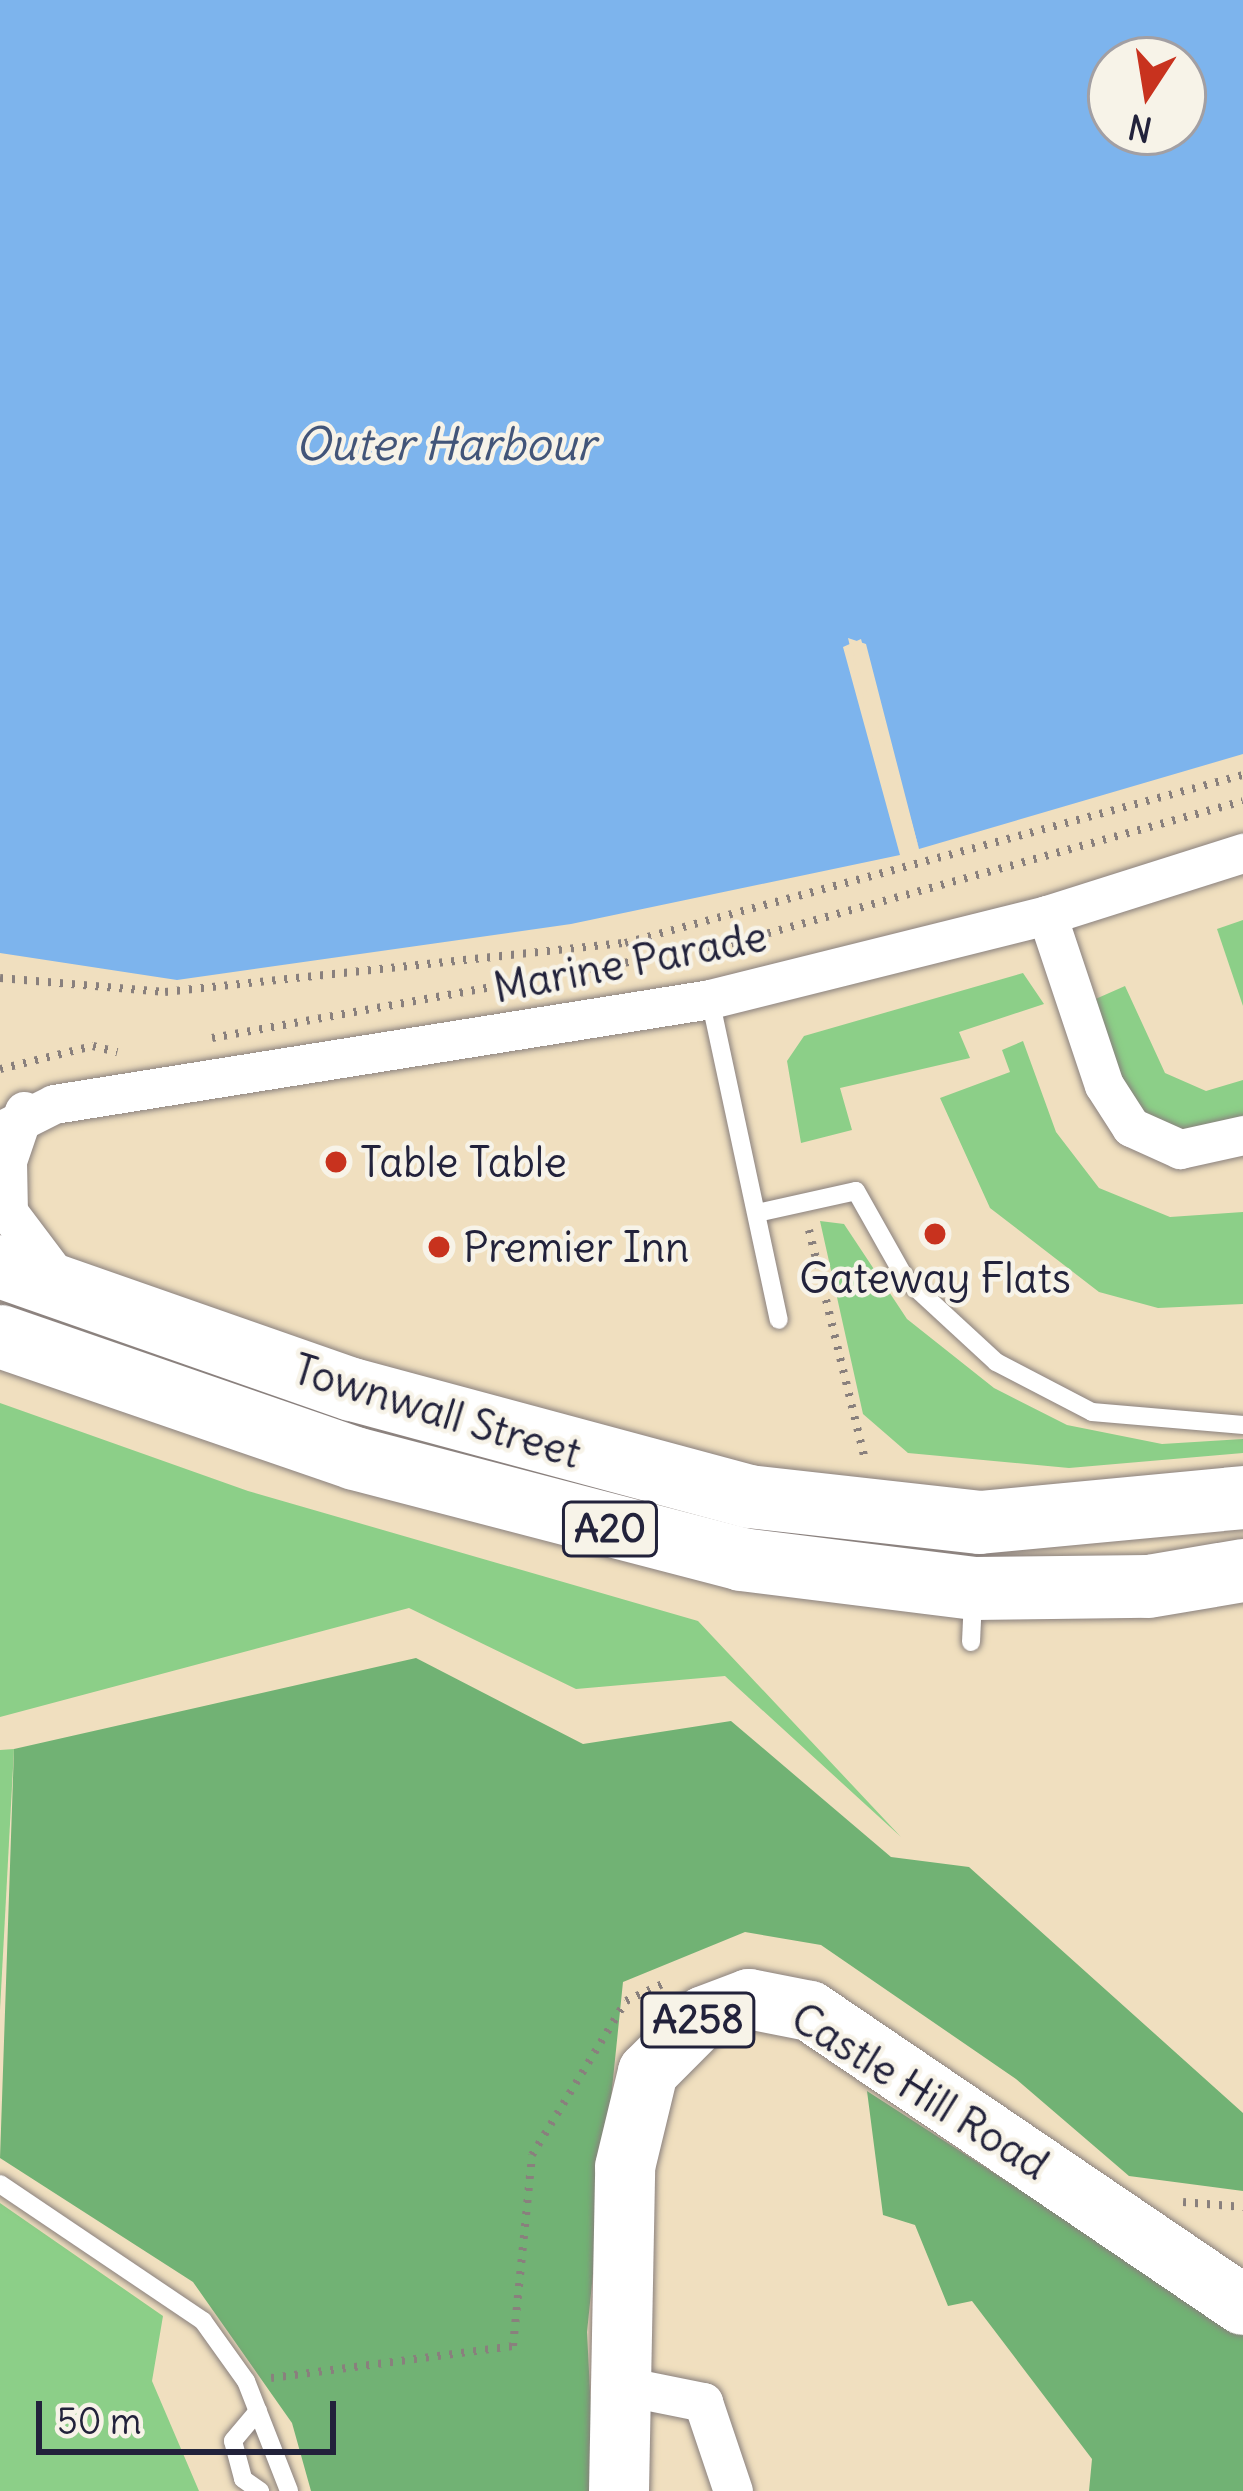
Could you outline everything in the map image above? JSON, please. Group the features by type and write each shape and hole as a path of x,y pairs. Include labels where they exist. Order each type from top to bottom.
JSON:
{"highway":[{"name":"Townwall Street","path":"0,1266 573,1454 748,1496 883,1514 1073,1521 1243,1497"},
{"name":"Townwall Street","path":"0,1336 354,1458 618,1531 972,1615 1243,1570"}],"main road":[{"name":"Castle Hill Road","path":"619,2491 625,2167 648,2072 704,2016 749,1999 810,2012 1243,2305"}],"street":[{"name":"Marine Parade","path":"70,1290 23,1245 8,1212 12,1122 710,999 1047,915 1243,853"},
{"path":"1047,915 1104,1085 1131,1127 1180,1149 1243,1135"},
{"path":"619,2385 703,2402 733,2491"}],"lane":[{"path":"710,999 779,1320"},
{"path":"757,1214 856,1191 932,1308 1062,1400 1137,1421 1243,1425"},
{"path":"0,2184 171,2289 246,2381 289,2491"},
{"path":"258,2411 233,2440 243,2479 260,2491"}],"path":[{"path":"0,978 165,992 625,943 1243,775"},
{"path":"204,1043 253,1022 733,943 1243,800"},
{"path":"0,1070 93,1046 144,1055"},
{"path":"803,1205 883,1514"},
{"path":"246,2381 514,2346 532,2156 626,2001 678,1976"},
{"path":"1180,2201 1243,2206"}],"green space":[{"path":"1243,920 1243,1006 1217,929"},
{"path":"1023,973 1044,1004 959,1032 970,1058 840,1088 852,1130 801,1143 787,1061 804,1036"},
{"path":"1125,986 1165,1073 1206,1091 1243,1080 1243,1124 1191,1139 1130,1107 1091,1001"},
{"path":"1023,1041 1056,1132 1099,1188 1170,1217 1243,1212 1243,1304 1158,1308 1099,1292 990,1208 940,1098 1010,1072 1002,1050"},
{"path":"820,1221 844,1224 907,1319 994,1388 1067,1425 1162,1444 1243,1439 1243,1453 1069,1468 908,1453 863,1414"},
{"path":"0,1403 248,1491 698,1621 901,1837 725,1676 576,1689 409,1608 0,1717"},
{"path":"416,1658 583,1744 731,1721 891,1857 969,1867 1243,2113 1243,2191 1129,2176 1016,2079 821,1945 745,1932 623,1982 587,2332 595,2491 311,2491 292,2423 193,2282 0,2158 14,1749"},
{"path":"14,1749 0,2010 0,1750"},
{"path":"867,2091 1243,2334 1243,2491 1089,2491 1092,2459 972,2301 948,2306 915,2225 883,2215"},
{"path":"0,2203 163,2316 152,2381 199,2491 0,2491"}],"water":[{"name":"Outer Harbour","path":"0,0 1243,0 1243,754 919,849 861,639 843,647 900,855 571,924 177,980 0,953"}],"pier":[{"path":"848,638 866,644 919,849 851,644 900,855"}],"place":[{"name":"Table Table","path":"336,1162"},
{"name":"Gateway Flats","path":"935,1234"},
{"name":"Premier Inn","path":"439,1247"}]}
